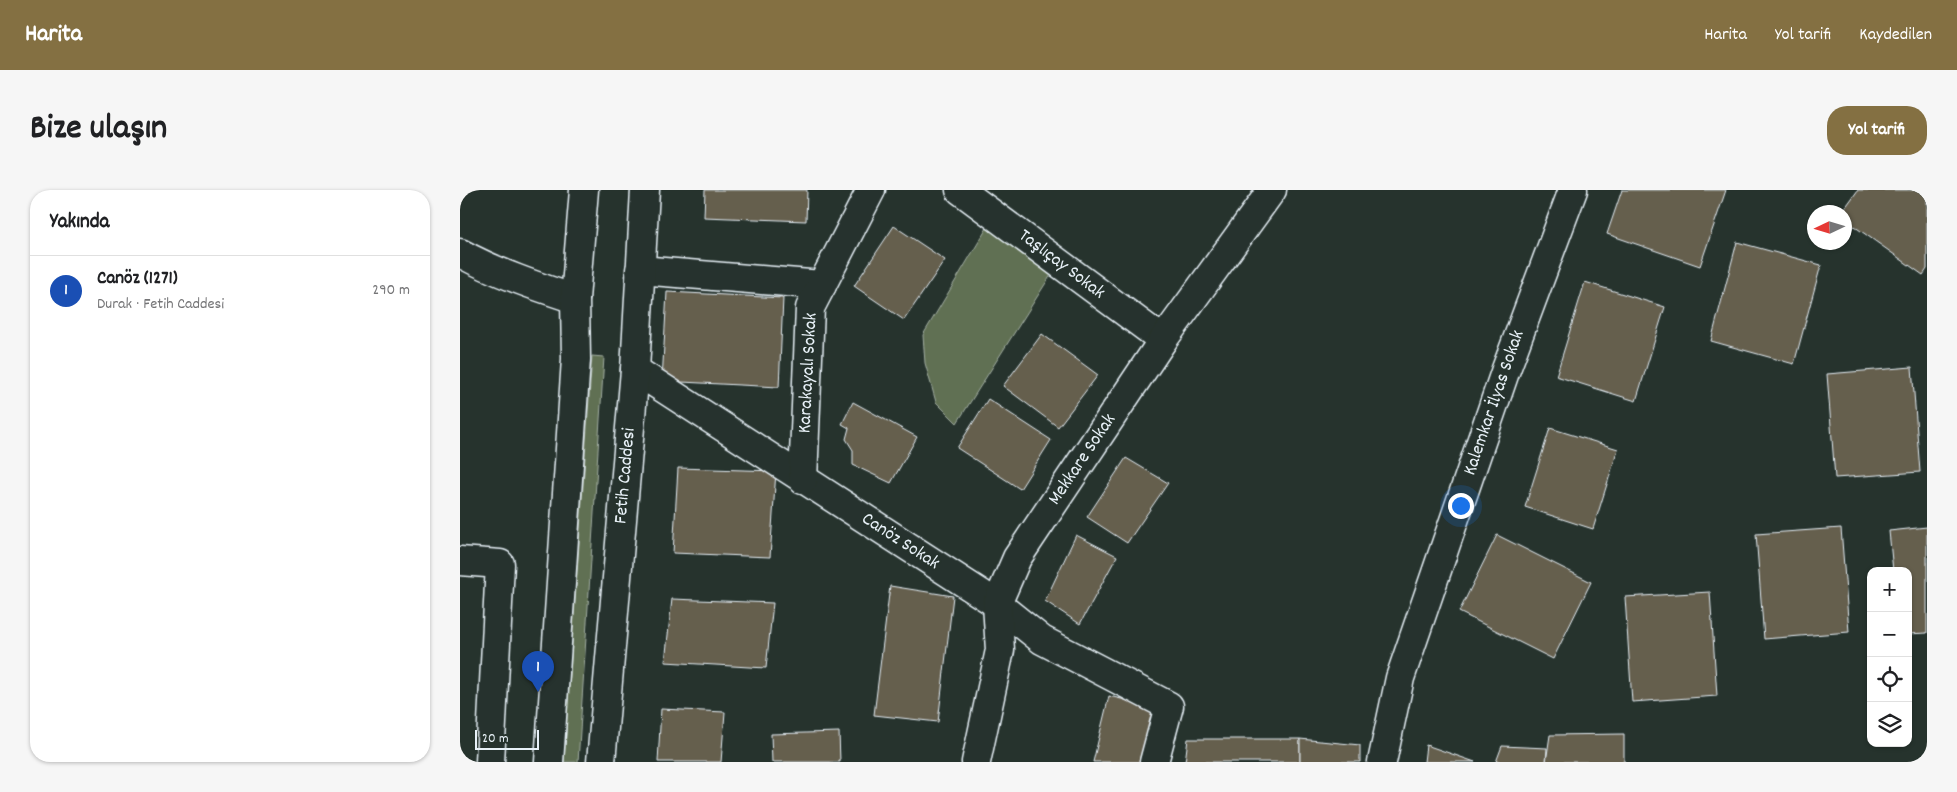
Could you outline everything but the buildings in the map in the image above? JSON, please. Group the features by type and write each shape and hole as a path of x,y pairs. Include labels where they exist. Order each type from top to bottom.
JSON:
{"street":[{"path":"549,762 576,359 576,298 584,190"},
{"name":"Fetih Caddesi","path":"601,762 635,370 645,190"},
{"name":"Karakayalı Sokak","path":"803,480 810,308 871,190"},
{"name":"Taşlıçay Sokak","path":"960,190 1163,340"},
{"name":"Kalemkar İlyas Sokak","path":"1382,762 1400,678 1504,372 1573,190"},
{"name":"Mekkare Sokak","path":"976,762 1000,650 996,604 1017,558 1258,195"},
{"path":"460,253 491,270 576,298"},
{"path":"640,270 822,285"},
{"name":"Canöz Sokak","path":"635,370 996,604 1042,640 1169,706 1154,762"},
{"path":"460,562 500,564 490,762"}],"green space":[{"path":"990,223 1056,267 957,423 936,402 925,363 923,335"},
{"path":"592,356 604,357 578,762 564,762"}],"place":[{"name":"Canöz (1271)","path":"538,692"}]}
